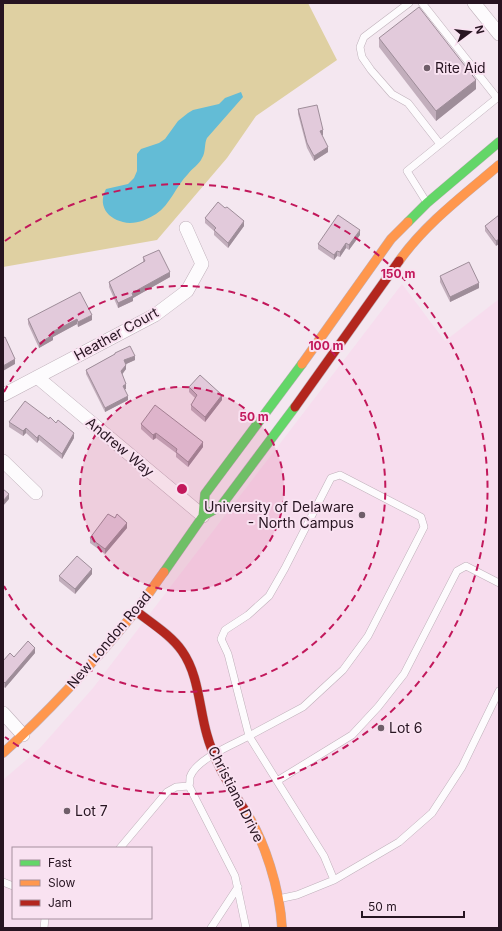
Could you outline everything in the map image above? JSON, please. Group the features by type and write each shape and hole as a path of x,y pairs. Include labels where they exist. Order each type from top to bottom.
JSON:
{"main road":[{"name":"New London Road","path":"203,516 206,494 293,377 390,239 427,203 499,142"},
{"name":"New London Road","path":"3,753 23,735 73,683 136,612 203,516 221,506 309,388 406,251 437,217 499,165"},
{"name":"Christiana Drive","path":"136,612 171,640 182,651 190,666 201,702 207,735 214,754 231,789 252,821 268,860 281,912 282,928"}],"street":[{"path":"474,3 499,34"},
{"name":"Heather Court","path":"3,395 155,315 187,291 202,264 186,228"},
{"name":"Andrew Way","path":"38,377 203,516"},
{"path":"3,461 36,493"},
{"path":"3,713 23,735"}],"lane":[{"path":"409,3 364,37 360,47 362,57 392,94 408,103 440,144"},
{"path":"422,3 497,98 407,171 427,203"},
{"path":"246,928 235,876 189,786 190,776 196,767 214,754 249,736 303,707 343,670 368,636 424,527 421,517 340,475 331,478 269,596 248,615 224,630 221,639 228,654 249,736 324,856 334,880"},
{"path":"277,781 352,735 378,707 404,674 458,571 466,566 499,583"},
{"path":"278,899 297,895 334,880 399,842 432,813 462,767 499,691"},
{"path":"121,847 166,792 176,787 189,786"},
{"path":"211,928 238,887"}],"shaded area":[{"path":"3,3 308,3 337,60 256,116 227,158 157,240 3,267"},
{"name":"University of Delaware - North Campus","path":"402,284 445,341 499,299 499,928 3,928 3,780 40,748 93,688"}],"water":[{"path":"241,92 243,97 207,138 201,160 184,179 161,210 147,219 130,223 117,220 107,213 103,202 103,196 106,189 128,184 134,178 137,171 137,154 141,149 159,143 165,139 178,121 193,110 219,104 225,98"}],"building":[{"name":"Rite Aid","path":"419,7 476,80 436,111 379,38"},
{"path":"317,105 323,130 320,131 328,147 314,156 307,143 298,109"},
{"path":"218,202 225,208 227,207 244,221 228,243 214,230 216,228 205,218"},
{"path":"338,215 360,230 349,245 346,243 340,252 337,251 334,255 318,244"},
{"path":"499,215 499,239 496,241 485,226"},
{"path":"159,250 170,272 132,293 133,296 118,303 109,282 145,261 143,257"},
{"path":"469,262 479,283 450,297 440,276"},
{"path":"80,292 92,315 78,322 77,319 52,332 53,335 39,343 28,319"},
{"path":"5,337 15,359 3,366 3,338"},
{"path":"130,346 135,356 124,360 126,365 121,371 126,384 123,386 128,396 105,408 86,370"},
{"path":"200,375 222,395 205,417 191,405 197,395 189,387"},
{"path":"25,401 49,419 50,417 56,423 58,420 74,433 62,454 39,435 37,438 26,428 23,431 9,422"},
{"path":"155,405 203,442 188,462 176,452 177,449 156,433 153,435 141,424"},
{"path":"3,489 9,494 3,501"},
{"path":"108,514 115,518 117,514 127,523 105,549 90,538"},
{"path":"77,556 92,569 75,589 59,576"},
{"path":"28,641 35,648 5,683 3,681 3,661 10,653 14,657"}],"traffic: fast":[{"path":"408,222 427,203 499,142"},
{"path":"203,516 205,494 302,364"},
{"path":"164,572 203,516 221,506 295,407"}],"traffic: slow":[{"path":"399,261 433,222 499,165"},
{"path":"302,364 391,239 408,222"},
{"path":"3,753 38,720 88,667 139,607 164,572"},
{"path":"244,809 252,821 265,850 275,882 281,913 282,928"}],"traffic: jam":[{"path":"295,407 399,261"},
{"path":"136,611 172,640 188,660 198,692 204,725 210,745 222,773 244,809"}],"place":[{"name":"Rite Aid","path":"427,68"},
{"name":"University of Delaware - North Campus","path":"362,515"},
{"name":"Lot 6","path":"381,728"},
{"name":"Lot 7","path":"67,811"}]}
